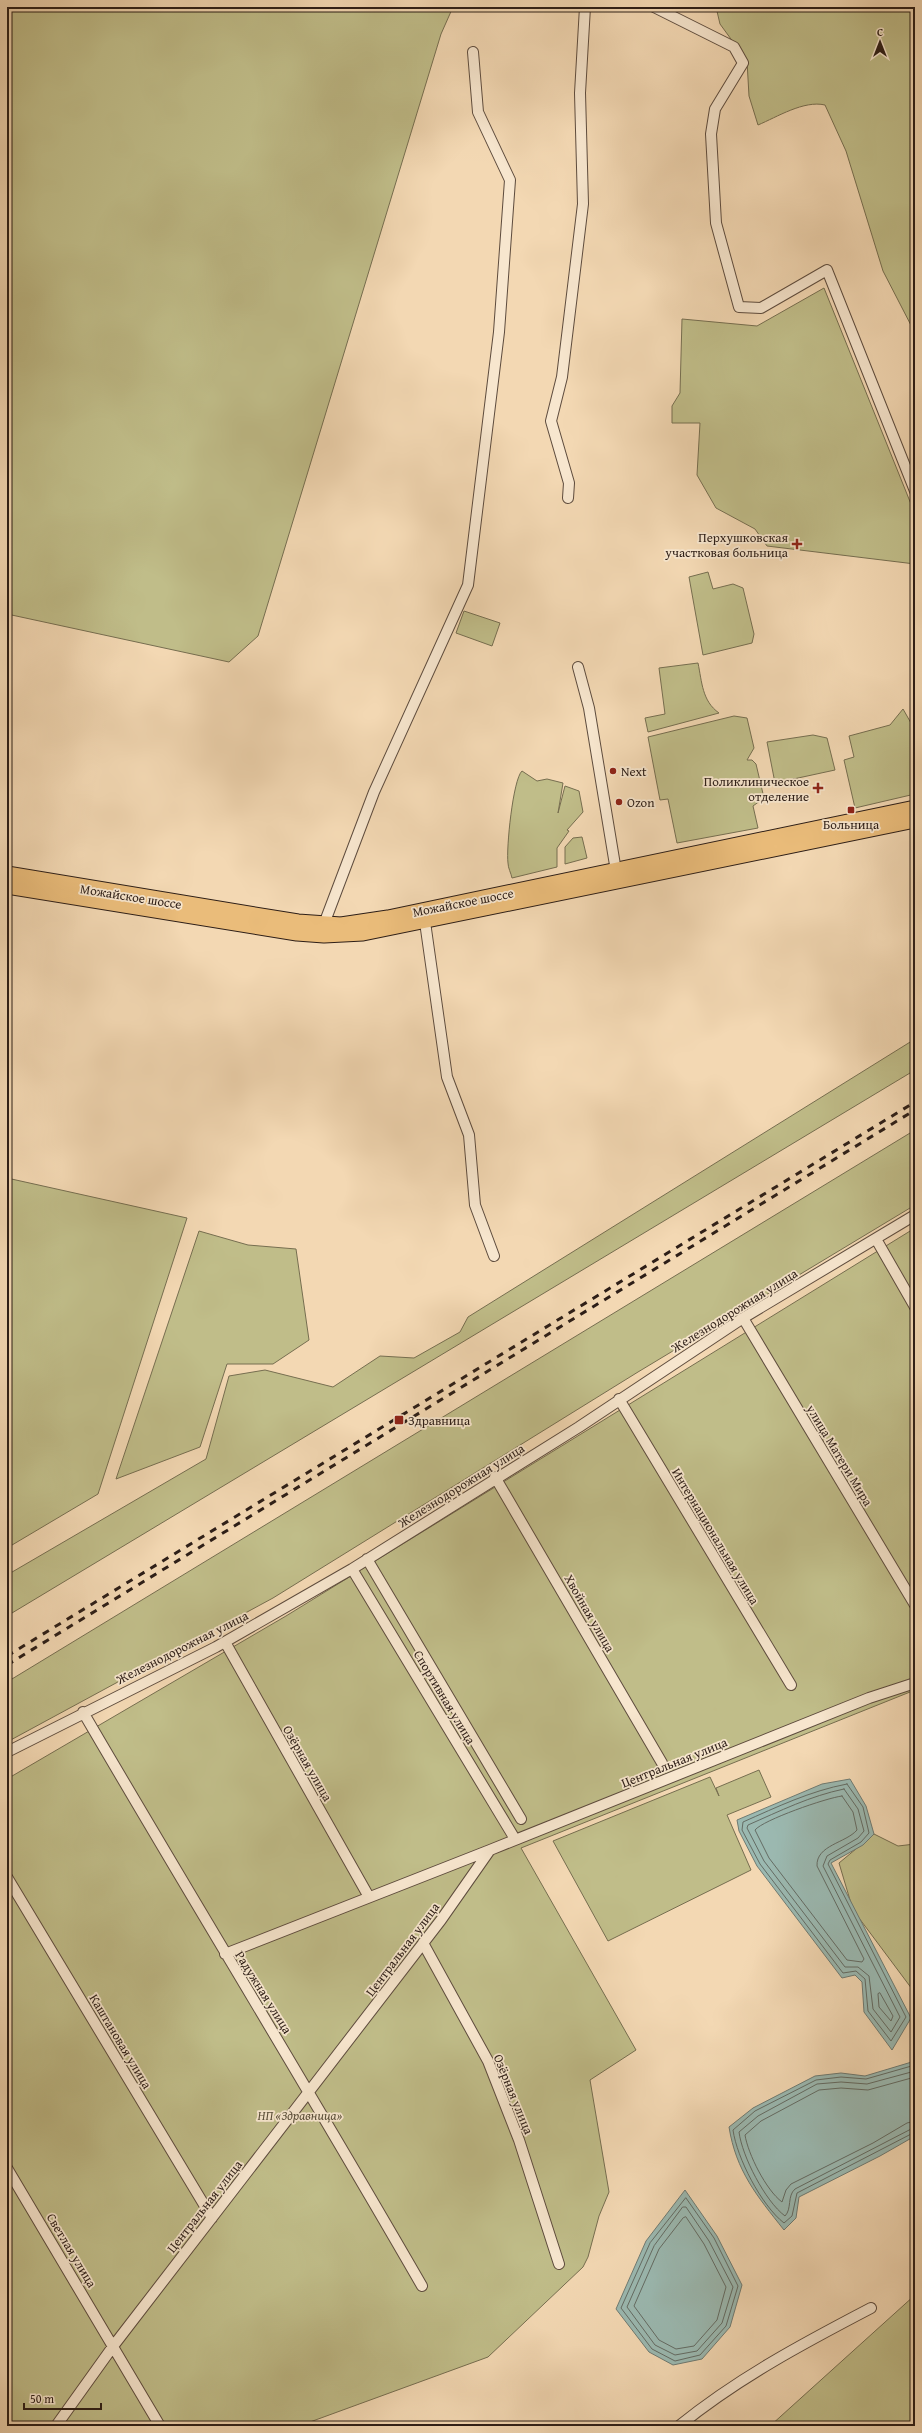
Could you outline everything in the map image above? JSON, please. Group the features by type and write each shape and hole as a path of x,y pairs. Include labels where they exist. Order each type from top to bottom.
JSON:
{"main road":[{"name":"Можайское шоссе","path":"7,874 85,889 324,924 374,920 915,808"},
{"name":"Можайское шоссе","path":"7,886 91,901 324,935 363,933 425,922 915,820"}],"street":[{"path":"568,498 569,483 551,420 562,377 583,204 580,93 585,7"},
{"path":"654,7 734,47 742,63 715,109 711,134 716,223 739,307 761,308 827,270 915,490"},
{"path":"324,924 374,792 468,585 499,332 510,180 478,112 472,52"},
{"path":"578,667 589,708 616,871"},
{"path":"425,922 447,1077 457,1107 469,1135 475,1205 494,1256"},
{"name":"Железнодорожная улица","path":"7,1752 83,1712 225,1642 352,1569 495,1477 579,1427 743,1318 915,1215"},
{"path":"876,1239 915,1307"},
{"name":"улица Матери Мира","path":"743,1318 915,1605"},
{"name":"Интернациональная улица","path":"619,1399 791,1685"},
{"name":"Хвойная улица","path":"495,1477 662,1763"},
{"path":"367,1559 521,1819"},
{"name":"Спортивная улица","path":"352,1569 515,1840"},
{"name":"Озёрная улица","path":"225,1642 369,1897"},
{"name":"Центральная улица","path":"56,2426 114,2345 423,1943 490,1850 868,1698 915,1683"},
{"name":"Радужная улица","path":"83,1712 309,2091 422,2286"},
{"path":"226,1954 490,1850"},
{"name":"Каштановая улица","path":"7,1877 212,2218"},
{"name":"Озёрная улица","path":"423,1943 488,2061 519,2140 559,2264"},
{"name":"Светлая улица","path":"7,2168 114,2345 160,2426"},
{"path":"678,2426 719,2395 786,2352 871,2308"}],"green space":[{"path":"7,7 453,7 441,34 258,636 229,662 7,614"},
{"path":"716,7 915,7 915,333 883,271 846,151 825,105 817,104 800,107 758,125 749,96 747,61 720,24"},
{"path":"824,288 913,509 915,517 915,564 767,546 755,529 716,508 697,475 700,423 672,423 672,406 680,393 682,319 757,326"},
{"path":"708,572 713,589 733,584 743,588 754,634 752,643 703,655 689,577"},
{"path":"464,611 500,623 492,646 456,633"},
{"path":"698,663 706,697 713,708 719,713 648,732 645,718 665,714 659,668"},
{"path":"903,709 915,730 915,794 855,808 844,760 854,757 849,736 890,725"},
{"path":"734,716 747,718 754,748 747,760 752,760 756,764 764,798 753,806 758,828 677,843 668,799 660,800 648,737"},
{"path":"813,735 827,738 835,770 775,783 767,742"},
{"path":"522,771 537,781 547,779 563,783 558,813 565,786 579,791 583,812 567,830 569,831 557,848 557,867 512,878 508,867 509,830 513,800"},
{"path":"582,837 587,858 565,864 565,847 573,838"},
{"path":"915,1039 915,1070 7,1616 7,1575 206,1459 229,1376 265,1370 333,1387 380,1356 414,1358 460,1332 468,1317"},
{"path":"915,1130 915,1205 638,1372 273,1598 7,1742 7,1682"},
{"path":"7,1178 187,1218 98,1494 7,1548"},
{"name":"НП «Здравница»","path":"915,1228 915,1690 521,1848 636,2050 590,2080 609,2192 599,2216 588,2257 583,2267 488,2357 299,2426 7,2426 7,1779 286,1616"},
{"path":"199,1231 248,1245 296,1249 309,1340 273,1364 227,1364 200,1447 116,1479"},
{"path":"759,1770 771,1797 727,1815 751,1870 608,1941 553,1841 710,1777 719,1796 716,1788"},
{"path":"874,1834 898,1846 915,1844 915,1993 853,1910 839,1863"},
{"path":"915,2295 915,2426 770,2426"}],"water":[{"path":"850,1779 866,1806 874,1834 863,1845 831,1863 911,2018 892,2050 864,2012 862,1982 855,1975 842,1978 757,1866 739,1831 737,1820 822,1784"},
{"path":"915,2061 915,2136 880,2156 799,2197 796,2218 784,2230 765,2206 742,2170 732,2143 729,2127 753,2108 815,2076 841,2073 865,2076"},
{"path":"685,2190 717,2236 742,2285 730,2327 702,2359 673,2365 649,2352 616,2309 646,2241"}],"railway":[{"path":"7,1656 915,1102"},
{"path":"7,1665 915,1110"}],"place":[{"name":"Перхушковская участковая больница","path":"797,544"},
{"name":"Next","path":"613,771"},
{"name":"Поликлиническое отделение","path":"818,788"},
{"name":"Ozon","path":"619,802"},
{"name":"Больница","path":"851,810"},
{"name":"Здравница","path":"399,1420"}]}
